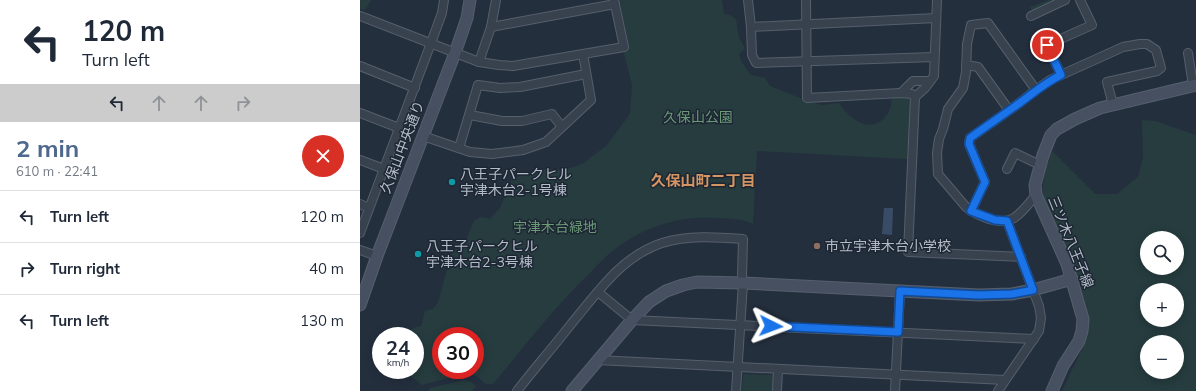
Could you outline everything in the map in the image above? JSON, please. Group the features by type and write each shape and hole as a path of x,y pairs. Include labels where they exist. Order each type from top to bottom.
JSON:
{"street":[{"path":"360,233 415,88 442,13 444,0"},
{"name":"久保山中央通り","path":"360,305 377,256 455,52 467,18 470,0"},
{"path":"479,62 491,27 496,0"},
{"path":"748,0 752,27 752,54 756,63 934,57"},
{"path":"806,0 807,98 901,93 912,94 915,97"},
{"path":"937,0 934,76 925,88 915,97 908,252 1021,257"},
{"path":"1031,16 1065,0"},
{"path":"1061,75 1047,45 1092,25 1080,0"},
{"path":"360,16 479,62 499,66 513,66 624,46 615,2 491,27"},
{"path":"752,27 936,18"},
{"path":"1036,90 988,23 971,25 967,44 963,88 948,109 939,139 937,153 938,174 971,211 995,220 1007,221 1016,217 1036,195"},
{"path":"971,211 985,182 969,144 970,138 1050,80 1123,47 1147,44 1156,50 1161,68 1157,71 1107,82 1112,105"},
{"path":"423,136 470,152 492,154 523,150 546,142 591,100 583,54"},
{"path":"1188,54 1194,85"},
{"path":"966,65 978,67 1009,110"},
{"path":"360,66 415,88"},
{"path":"459,148 478,85 500,88 520,87 586,74"},
{"path":"901,93 913,81 930,81"},
{"name":"三ツ木八王子線","path":"1052,391 1058,375 1077,345 1082,331 1083,315 1064,257 1036,195 1035,185 1047,142 1051,135 1065,123 1085,114 1112,105 1194,85"},
{"path":"360,113 399,128"},
{"path":"470,115 502,122 522,121 552,114 562,127"},
{"path":"1007,169 1015,153 1040,165"},
{"path":"360,160 384,169"},
{"path":"360,204 370,208"},
{"path":"998,391 1034,339 1040,328 1041,318 1039,306 1007,221"},
{"path":"517,391 614,272 634,256 652,247 684,238 709,237 743,238 743,283 736,391"},
{"path":"360,250 377,256"},
{"path":"572,391 632,320 653,299 666,291 683,284 697,282 743,283 985,295 1012,294 1033,290 1072,279"},
{"path":"895,391 900,291"},
{"path":"598,292 632,320 1034,339"},
{"path":"597,360 1005,380"},
{"path":"777,391 778,369"}],"green space":[{"path":"360,0 371,0 365,10 360,9"},
{"path":"619,0 722,0 724,14 730,15 736,19 739,37 745,49 739,54 741,61 751,75 765,78 770,86 821,105 839,103 847,113 857,121 869,125 881,121 887,115 891,106 892,95 910,97 912,99 907,159 757,151 753,224 735,219 705,217 693,218 669,222 646,230 620,245 578,285 553,312 493,384 486,384 480,379 484,379 484,327 432,327 432,379 444,379 422,385 414,379 424,379 424,327 416,327 421,326 425,311 433,309 438,302 452,252 464,245 474,221 481,217 490,219 500,208 512,179 539,169 564,170 582,164 606,146 630,114 632,85 623,50 629,46"},
{"path":"1049,0 1065,0 1034,15 1030,7"},
{"path":"1142,120 1155,121 1196,135 1196,391 1062,391 1083,347 1087,307 1042,192 1049,148 1095,194 1117,194 1138,177 1143,158"},
{"path":"743,374 775,375 775,391 742,391"},
{"path":"464,380 471,382 476,386 472,391 428,391 430,388"}],"water":[{"path":"884,208 893,208 892,235 882,234"}],"place":[{"name":"八王子パークヒル 宇津木台2-1号棟","path":"452,182"},
{"name":"市立宇津木台小学校","path":"817,246"},
{"name":"八王子パークヒル 宇津木台2-3号棟","path":"418,254"}],"district":[{"name":"久保山町二丁目","path":"703,181"}],"route":[{"path":"771,326 898,332 900,291 998,295 1033,290 1007,221 995,220 971,211 985,182 969,144 970,138 1050,80 1061,75 1047,45"}],"park label":[{"name":"久保山公園","path":"698,117"},
{"name":"宇津木台緑地","path":"555,227"}]}
